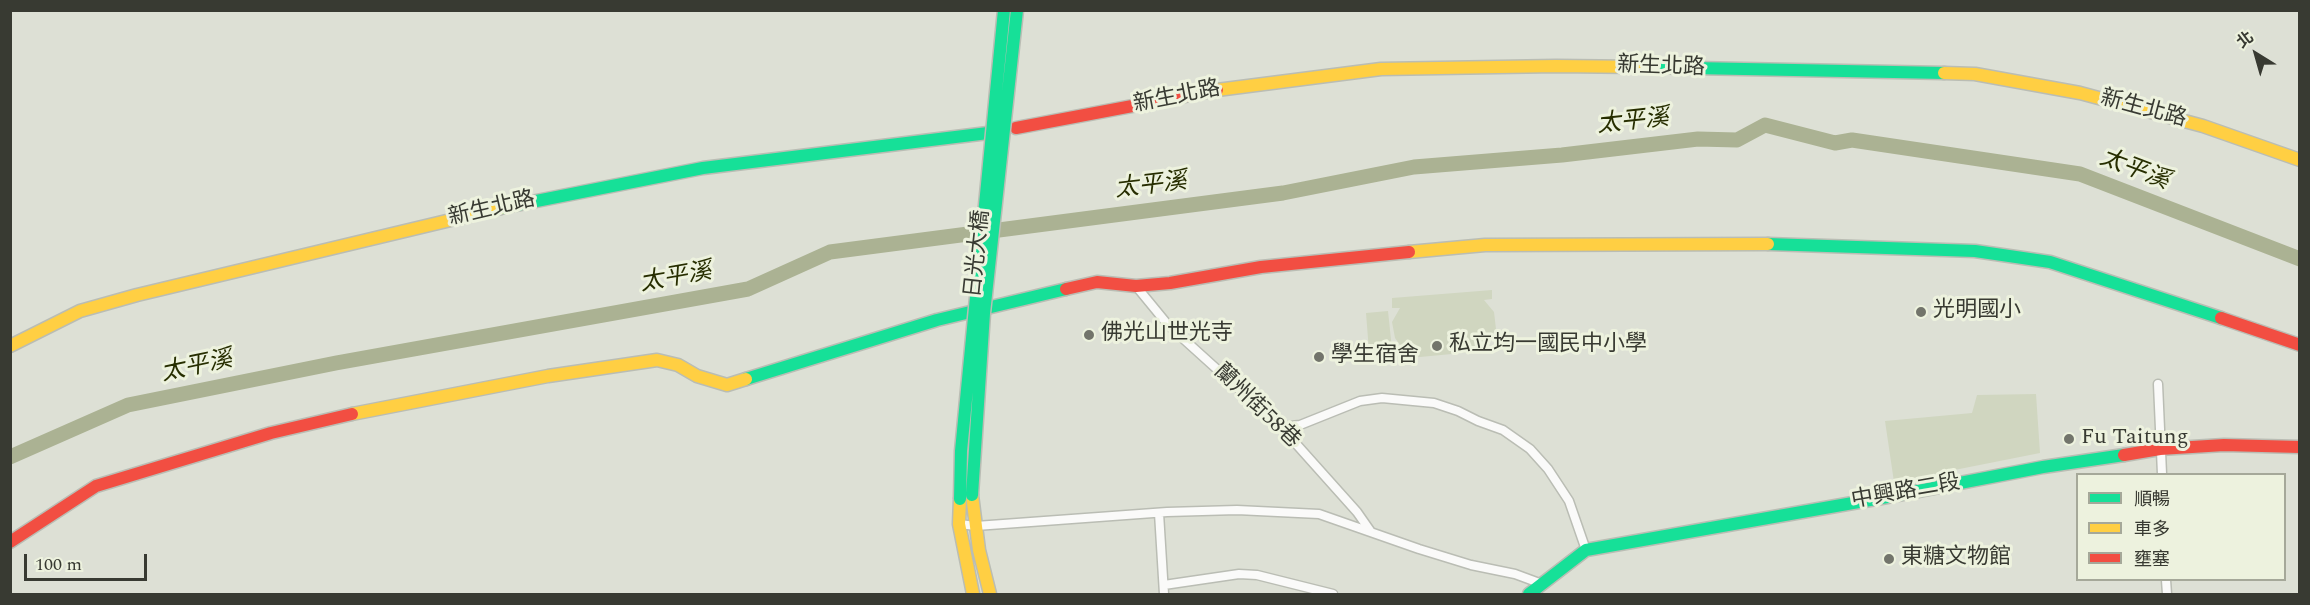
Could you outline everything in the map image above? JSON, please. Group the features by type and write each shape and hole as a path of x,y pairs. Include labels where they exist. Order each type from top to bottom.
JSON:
{"street":[{"name":"日光大橋","path":"966,497 961,450 1004,10"},
{"name":"日光大橋","path":"966,497 1017,10"},
{"name":"新生北路","path":"1016,128 1232,87 1381,69 1556,66 1865,70 1975,74 2080,93 2203,126 2300,160"},
{"name":"新生北路","path":"10,346 80,311 137,295 513,205 703,168 988,133"},
{"path":"10,542 96,486 282,430 362,412 548,376 657,360 678,364 697,376 727,385 937,320 1097,282 1136,286 1262,267 1485,245 1777,244 1975,251 2050,262 2300,345"},
{"name":"蘭州街58巷","path":"1136,286 1168,325 1281,428 1357,512 1372,532"},
{"path":"2158,384 2162,473"},
{"path":"1281,428 1300,425 1360,401 1382,398 1434,403 1458,411 1503,430 1530,449 1553,476 1569,501 1586,550"},
{"name":"中興路二段","path":"1529,594 1586,550 2160,449 2224,445 2300,447"},
{"path":"966,497 959,524 973,594"},
{"path":"966,497 976,526 979,550 990,594"},
{"path":"959,524 976,526 1237,510 1319,514 1471,565 1515,574 1542,584"},
{"path":"1159,513 1164,590 1239,574 1270,577 1305,590 1333,594"}],"green space":[{"path":"1492,290 1492,299 1484,300 1494,312 1496,329 1480,349 1473,352 1420,357 1405,352 1395,338 1392,322 1400,308 1392,308 1392,298"},
{"path":"1388,311 1392,349 1369,351 1366,313"},
{"path":"2036,394 2040,453 1894,482 1885,421 1972,413 1977,395"}],"waterway":[{"name":"太平溪","path":"10,457 128,405 336,363 748,289 830,252 1283,193 1414,167 1562,155 1698,139 1737,140 1765,125 1835,143 1852,140 2080,174 2300,259"}],"traffic: fast":[{"path":"960,499 961,451 1004,10"},
{"path":"972,495 984,313 1017,10"},
{"path":"1644,67 1944,73"},
{"path":"501,208 703,168 988,133"},
{"path":"1768,244 1975,251 2050,262 2221,318"},
{"path":"746,379 937,320 1066,289"},
{"path":"1529,594 1586,550 2043,467 2124,455"}],"traffic: slow":[{"path":"1217,90 1381,69 1644,67"},
{"path":"1944,73 1975,74 2080,93 2203,126 2300,160"},
{"path":"10,346 80,311 137,295 501,208"},
{"path":"1409,252 1485,245 1768,244"},
{"path":"352,414 548,376 657,360 678,365 697,376 727,385 746,379"},
{"path":"972,495 979,550 990,594"},
{"path":"960,499 959,524 973,594"}],"traffic: jam":[{"path":"1016,128 1217,90"},
{"path":"1066,289 1097,282 1136,286 1170,283 1261,267 1409,252"},
{"path":"2221,318 2300,345"},
{"path":"10,542 96,486 271,433 352,414"},
{"path":"2124,455 2160,449 2224,445 2300,447"}],"place":[{"name":"光明國小","path":"1921,312"},
{"name":"佛光山世光寺","path":"1089,335"},
{"name":"私立均一國民中小學","path":"1437,346"},
{"name":"學生宿舍","path":"1319,357"},
{"name":"Fu Taitung","path":"2069,439"},
{"name":"東糖文物館","path":"1889,559"}]}
